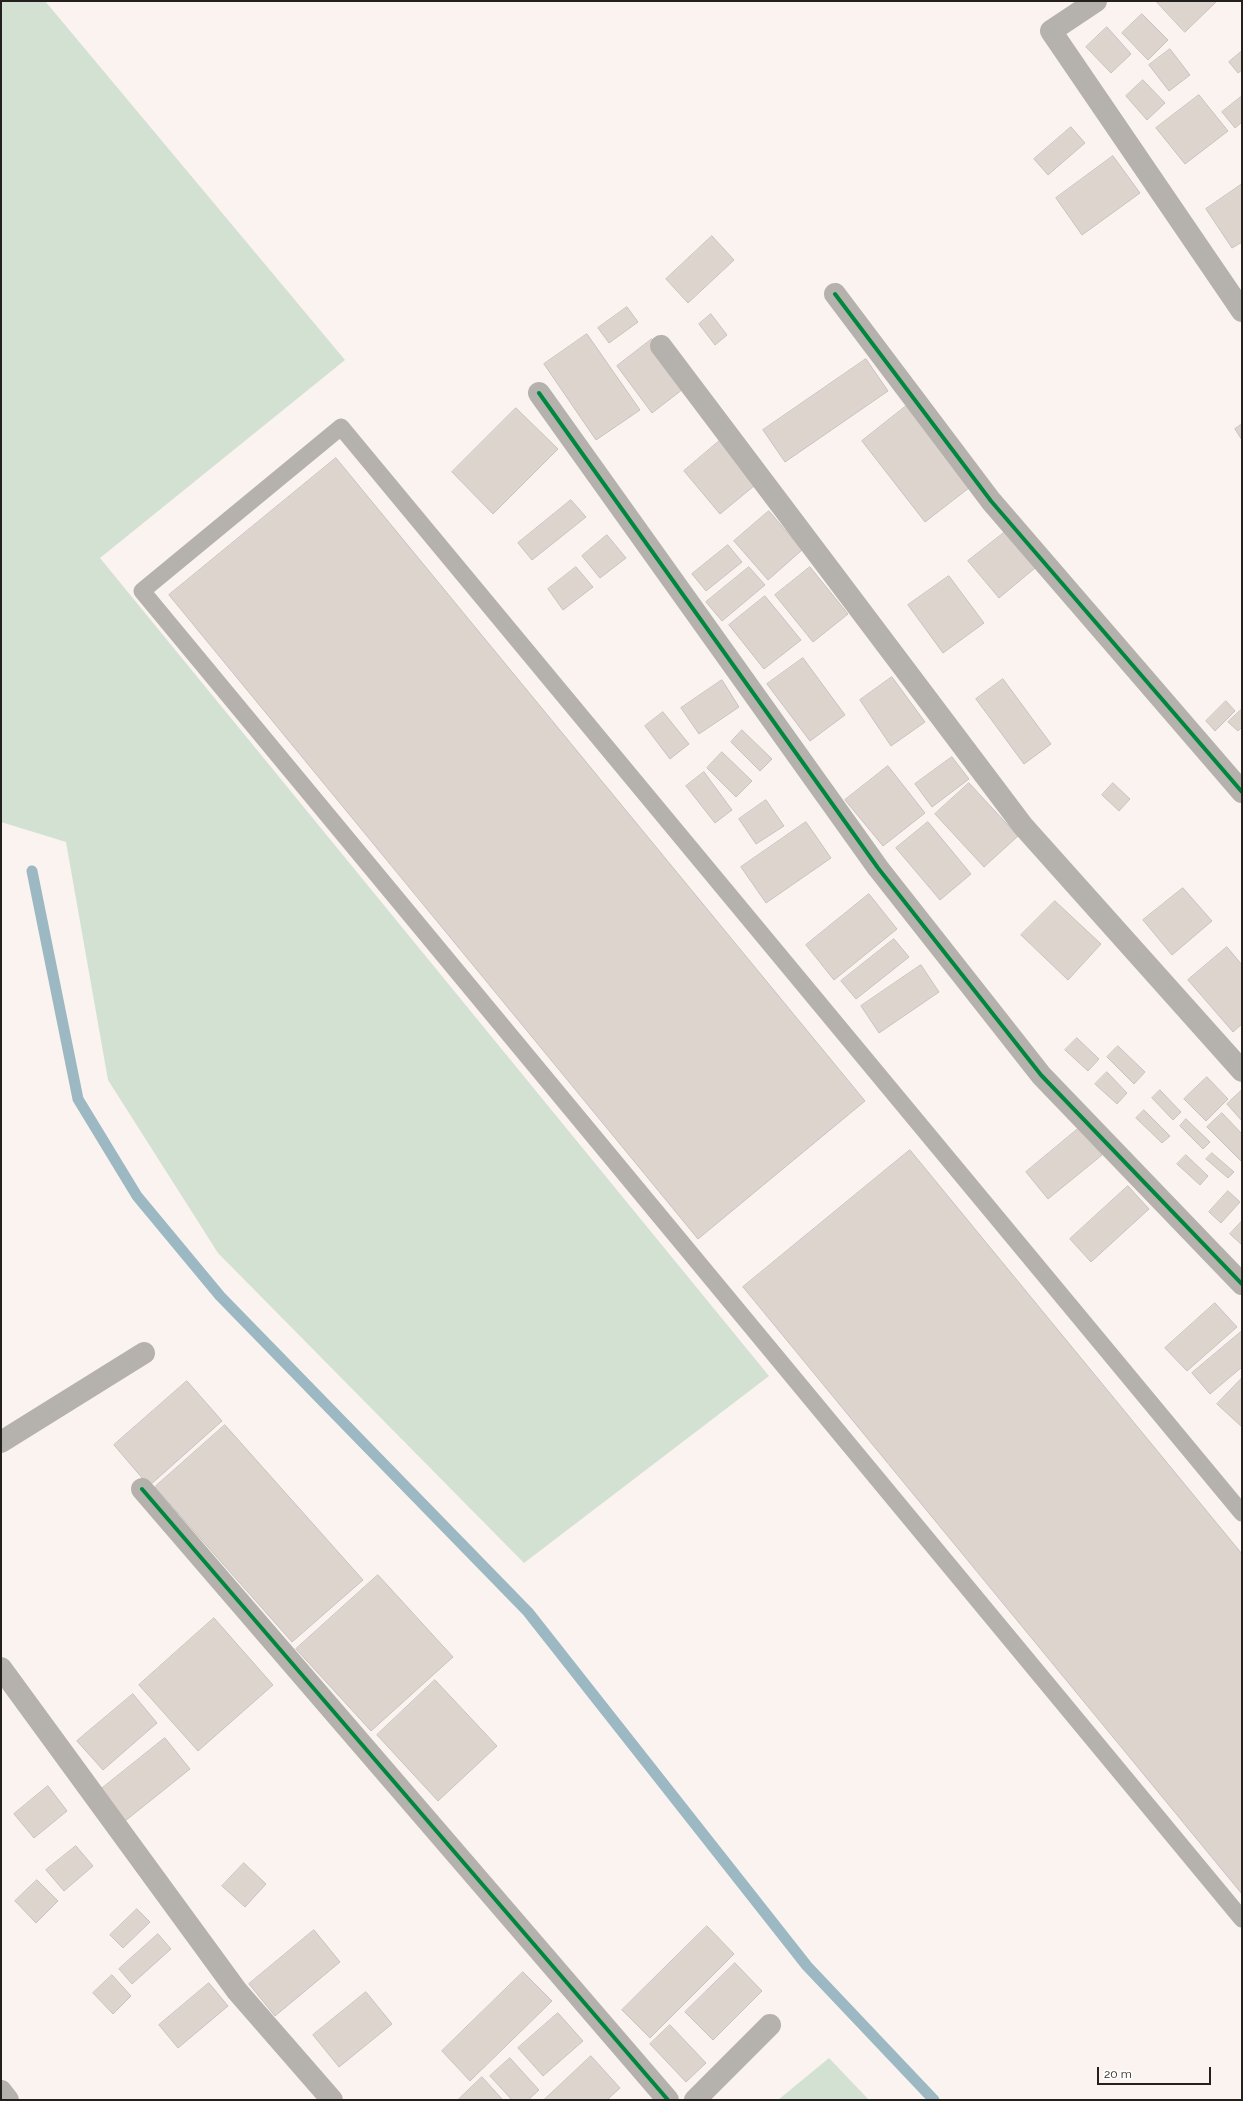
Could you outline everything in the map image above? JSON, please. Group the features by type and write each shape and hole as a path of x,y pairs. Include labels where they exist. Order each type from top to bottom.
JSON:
{"street":[{"path":"1096,1 1051,31 1242,311"},
{"path":"835,294 991,500 1242,792"},
{"path":"661,346 1023,826 1242,1071"},
{"path":"538,393 878,868 1041,1074 1242,1284"},
{"path":"1,1442 144,1353"},
{"path":"142,1489 668,2100"},
{"path":"1,1668 237,1991 332,2100"},
{"path":"695,2100 770,2025"},
{"path":"1,2091 8,2100"}],"lane":[{"path":"1242,1513 341,427 142,591 1242,1918"}],"green space":[{"path":"1,1 45,1 345,360 100,558 769,1376 524,1563 218,1253 108,1080 66,842 1,822"},
{"path":"829,2058 869,2100 778,2100"}],"building":[{"path":"1156,1 1217,1 1185,32"},
{"path":"1142,14 1168,40 1148,60 1122,33"},
{"path":"1107,27 1131,54 1111,73 1086,47"},
{"path":"1170,49 1190,75 1169,91 1149,65"},
{"path":"1242,51 1242,70 1238,73 1229,62"},
{"path":"1143,80 1165,103 1147,120 1126,96"},
{"path":"1199,95 1228,131 1185,164 1156,128"},
{"path":"1242,96 1242,122 1235,128 1222,112"},
{"path":"1071,127 1085,143 1048,175 1034,159"},
{"path":"1113,156 1140,193 1082,235 1056,198"},
{"path":"1242,184 1242,242 1232,248 1206,209"},
{"path":"712,236 734,260 688,303 666,279"},
{"path":"627,307 638,322 609,343 598,328"},
{"path":"711,314 727,335 715,345 699,324"},
{"path":"587,334 640,410 596,440 544,364"},
{"path":"652,339 687,386 652,413 617,366"},
{"path":"866,359 888,391 785,462 763,430"},
{"path":"910,403 974,484 925,522 862,441"},
{"path":"516,408 558,449 493,514 452,472"},
{"path":"1242,424 1242,440 1235,429"},
{"path":"724,437 760,481 720,514 684,471"},
{"path":"336,458 865,1101 698,1239 169,595"},
{"path":"571,500 586,517 532,560 518,543"},
{"path":"769,511 802,550 768,580 734,541"},
{"path":"1005,532 1035,568 999,598 968,561"},
{"path":"607,535 626,558 600,578 582,556"},
{"path":"728,545 742,562 706,591 692,574"},
{"path":"576,567 593,587 563,610 548,589"},
{"path":"749,567 765,585 722,621 706,602"},
{"path":"810,567 848,614 813,642 775,595"},
{"path":"949,576 984,623 943,653 908,605"},
{"path":"765,596 801,640 764,669 729,625"},
{"path":"803,658 845,715 810,741 767,684"},
{"path":"892,677 925,722 891,746 860,700"},
{"path":"1003,679 1051,744 1024,764 976,699"},
{"path":"722,680 739,707 699,734 681,708"},
{"path":"1226,701 1235,711 1215,731 1206,721"},
{"path":"1242,709 1242,727 1238,731 1228,722"},
{"path":"663,712 689,744 670,759 645,726"},
{"path":"742,730 772,759 760,771 731,742"},
{"path":"722,752 752,781 736,797 707,768"},
{"path":"952,757 969,779 932,807 915,784"},
{"path":"888,766 925,813 883,846 845,800"},
{"path":"704,772 732,810 715,823 686,786"},
{"path":"969,783 1018,836 984,867 935,814"},
{"path":"1113,783 1130,799 1119,811 1102,795"},
{"path":"766,800 784,826 756,844 739,819"},
{"path":"806,822 831,858 766,903 741,867"},
{"path":"928,822 971,874 940,900 896,848"},
{"path":"1183,888 1212,921 1172,955 1143,920"},
{"path":"869,894 897,929 834,980 806,945"},
{"path":"1055,901 1101,944 1068,980 1021,935"},
{"path":"894,939 909,957 856,999 841,981"},
{"path":"1227,947 1242,965 1242,1024 1233,1032 1188,980"},
{"path":"921,965 939,992 879,1033 861,1006"},
{"path":"1077,1038 1099,1059 1088,1071 1065,1050"},
{"path":"1118,1046 1145,1072 1134,1084 1107,1057"},
{"path":"1107,1072 1127,1093 1117,1104 1095,1084"},
{"path":"1207,1077 1228,1099 1206,1121 1184,1099"},
{"path":"1160,1090 1181,1112 1173,1120 1152,1098"},
{"path":"1242,1090 1242,1121 1227,1104"},
{"path":"1144,1110 1170,1136 1162,1143 1136,1118"},
{"path":"1222,1113 1242,1134 1242,1162 1207,1127"},
{"path":"1186,1119 1210,1142 1203,1149 1180,1126"},
{"path":"1079,1128 1102,1155 1048,1199 1026,1172"},
{"path":"910,1150 1242,1554 1242,1894 743,1287"},
{"path":"1212,1153 1234,1172 1228,1178 1206,1159"},
{"path":"1186,1155 1208,1176 1200,1185 1177,1164"},
{"path":"1128,1186 1149,1209 1091,1262 1070,1239"},
{"path":"1228,1191 1240,1202 1221,1223 1209,1212"},
{"path":"1242,1221 1242,1245 1230,1234"},
{"path":"1215,1303 1237,1327 1187,1371 1165,1348"},
{"path":"1242,1331 1242,1367 1210,1394 1192,1373"},
{"path":"1242,1378 1242,1427 1217,1404"},
{"path":"187,1381 222,1421 149,1486 114,1445"},
{"path":"225,1425 363,1580 292,1642 155,1487"},
{"path":"378,1575 453,1657 371,1731 296,1649"},
{"path":"214,1618 273,1685 198,1751 139,1685"},
{"path":"435,1680 497,1746 438,1801 377,1735"},
{"path":"133,1694 157,1723 103,1770 77,1741"},
{"path":"165,1738 190,1769 120,1825 95,1794"},
{"path":"48,1786 67,1811 34,1838 14,1814"},
{"path":"76,1846 93,1866 64,1891 46,1870"},
{"path":"244,1863 266,1884 245,1907 222,1886"},
{"path":"37,1880 58,1901 36,1923 15,1901"},
{"path":"137,1909 150,1922 123,1948 110,1935"},
{"path":"707,1926 734,1954 650,2038 622,2010"},
{"path":"314,1930 340,1962 275,2016 249,1984"},
{"path":"158,1934 171,1949 132,1984 119,1969"},
{"path":"735,1963 762,1991 713,2040 685,2012"},
{"path":"523,1972 552,2001 470,2081 442,2051"},
{"path":"112,1975 131,1996 113,2014 93,1993"},
{"path":"209,1983 228,2006 178,2048 159,2025"},
{"path":"366,1992 392,2024 339,2067 313,2035"},
{"path":"558,2013 583,2041 543,2076 518,2048"},
{"path":"670,2025 706,2063 686,2082 650,2044"},
{"path":"591,2056 620,2088 607,2100 544,2100"},
{"path":"510,2058 539,2090 528,2100 512,2100 490,2076"},
{"path":"482,2077 503,2100 458,2100"}],"waterway":[{"path":"32,871 78,1099 137,1196 220,1296 528,1612 807,1966 934,2100"}],"cycle path":[{"path":"835,294 991,501 1242,792"},
{"path":"539,393 878,868 1041,1075 1242,1284"},
{"path":"142,1489 668,2100"}]}
